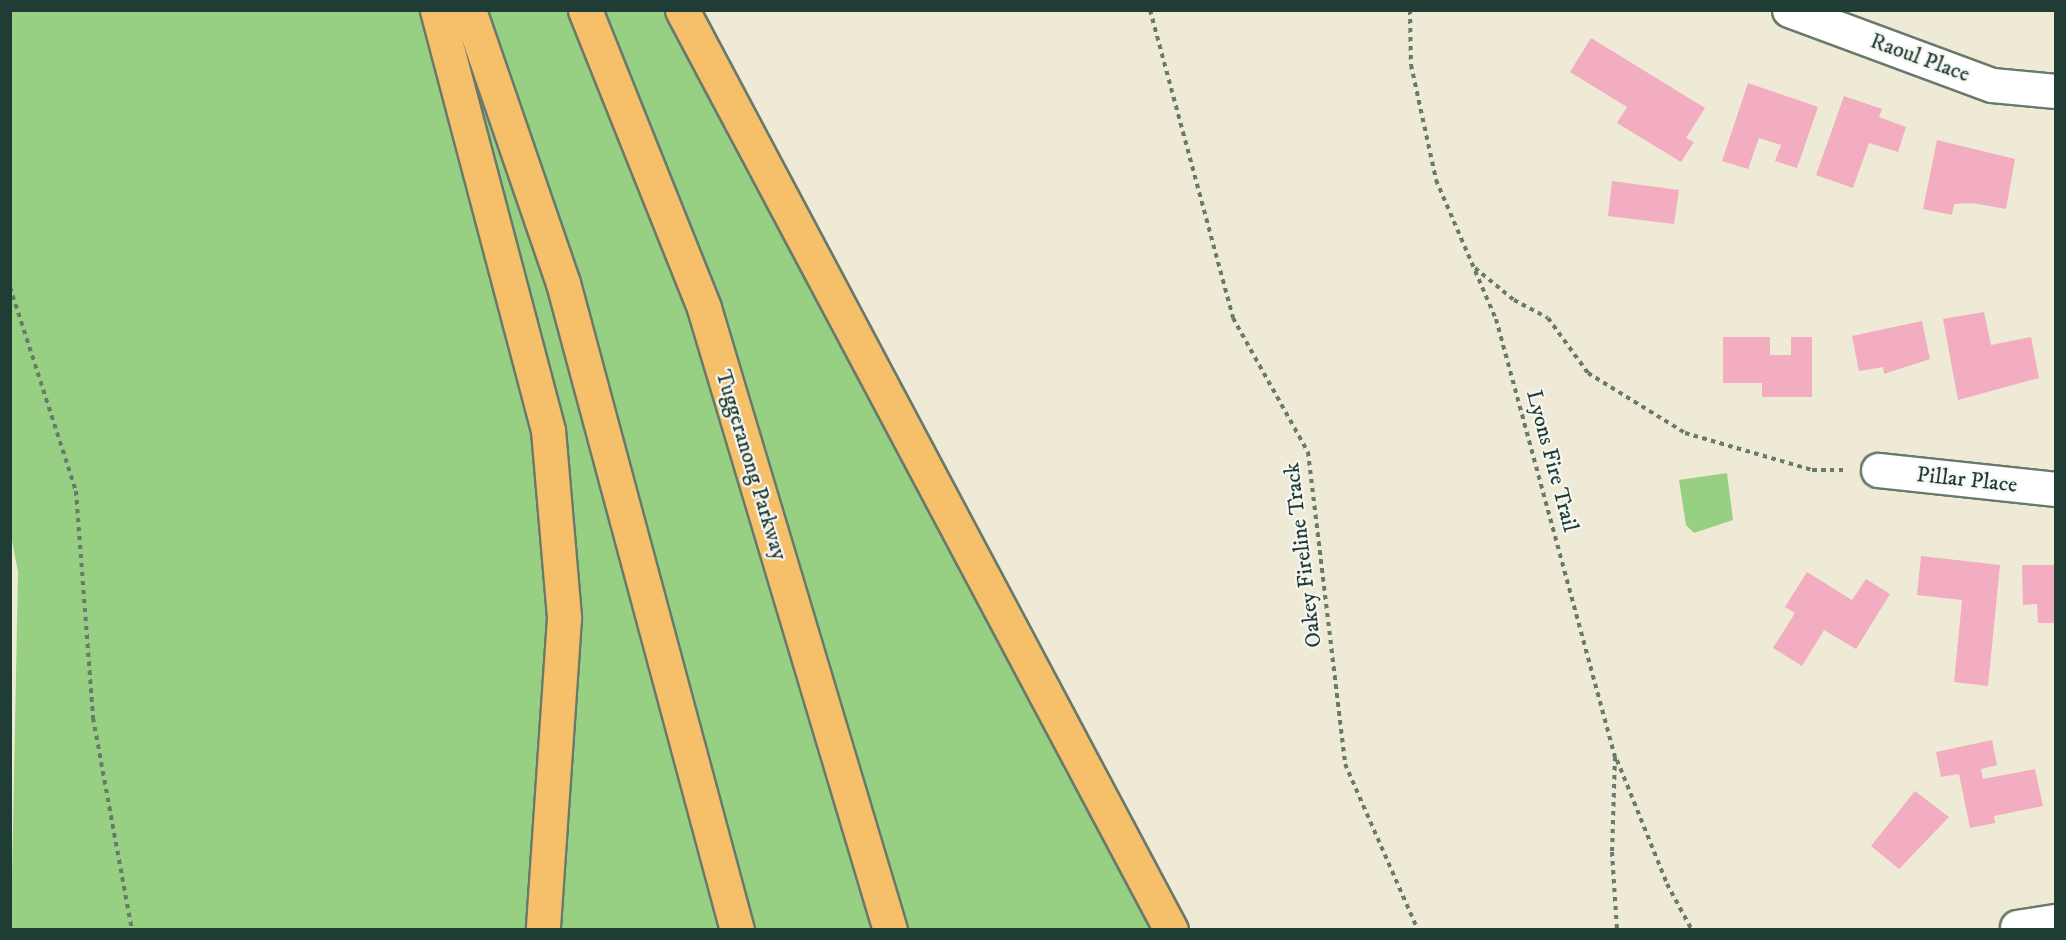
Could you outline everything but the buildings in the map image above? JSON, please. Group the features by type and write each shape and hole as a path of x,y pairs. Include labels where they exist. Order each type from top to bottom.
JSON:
{"highway":[{"path":"436,10 549,442 564,618 543,930"},
{"path":"469,10 563,284 737,930"},
{"name":"Tuggeranong Parkway","path":"585,10 704,308 890,930"},
{"path":"682,10 1171,930"}],"street":[{"name":"Raoul Place","path":"1789,10 1992,85 2055,91"},
{"name":"Pillar Place","path":"1878,470 2055,489"},
{"path":"2017,927 2055,921"}],"path":[{"name":"Oakey Fireline Track","path":"1150,10 1233,318 1308,452 1345,764 1418,930"},
{"name":"Lyons Fire Trail","path":"1410,10 1419,114 1436,180 1496,319 1615,757 1612,852 1617,930"},
{"path":"1474,268 1514,300 1548,318 1588,373 1685,433 1812,470 1878,470"},
{"path":"10,287 76,491 93,718 132,930"},
{"path":"1615,757 1667,884 1692,930"}],"green space":[{"path":"11,11 665,11 1155,929 11,929 18,572 10,530"},
{"path":"1727,473 1733,520 1694,533 1686,525 1679,480"}]}
